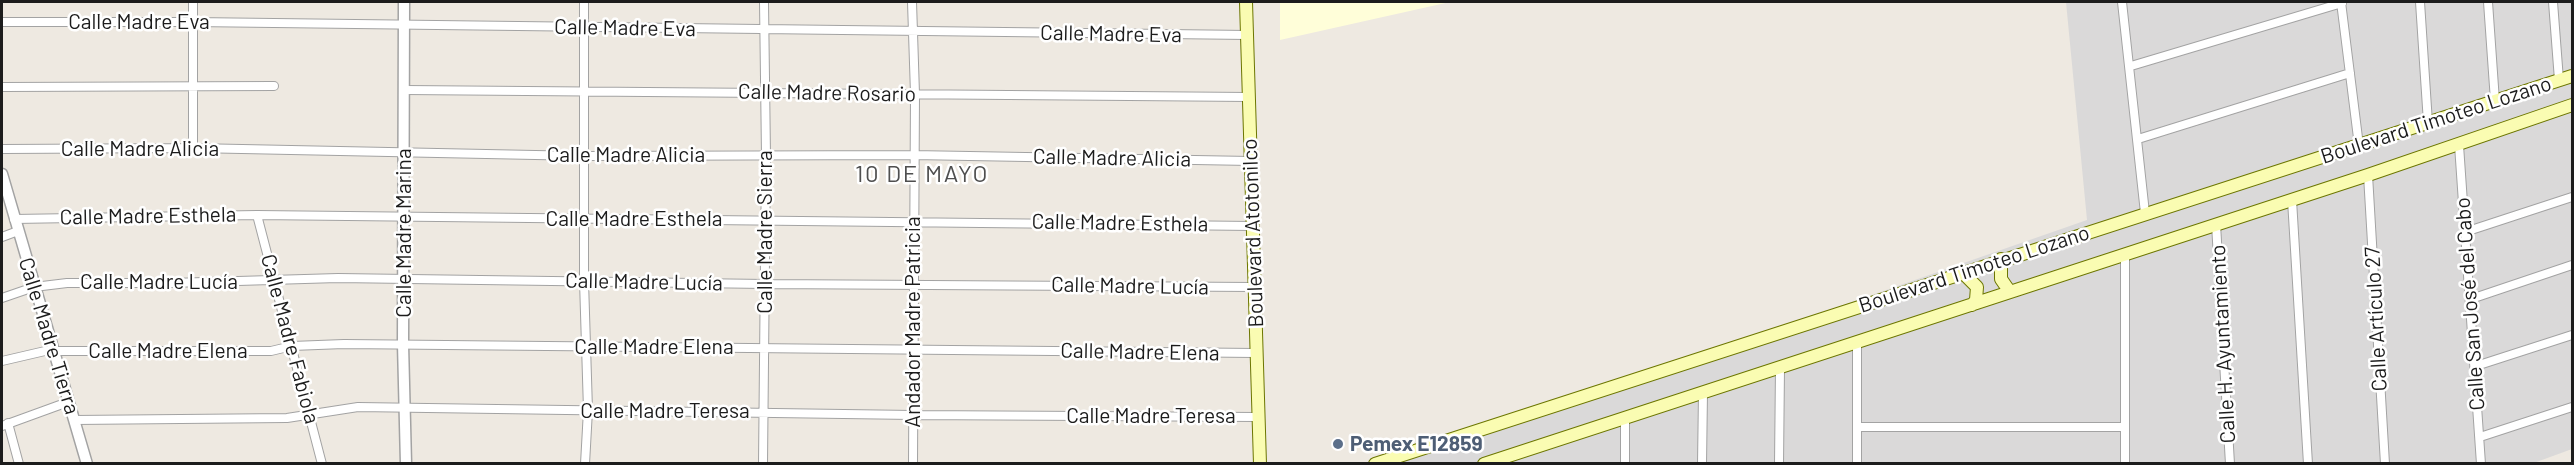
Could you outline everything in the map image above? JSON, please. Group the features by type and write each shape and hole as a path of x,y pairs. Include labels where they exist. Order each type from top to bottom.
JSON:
{"main road":[{"name":"Boulevard Atotonilco","path":"1246,2 1260,464"},
{"name":"Boulevard Timoteo Lozano","path":"1375,464 2572,75"},
{"name":"Boulevard Timoteo Lozano","path":"1484,464 2460,145 2572,105"},
{"path":"2001,259 2001,279 2010,292"},
{"path":"1962,272 1977,287 1976,300 1972,305"}],"street":[{"path":"193,2 193,148"},
{"name":"Calle Madre Marina","path":"404,2 403,344 406,464"},
{"path":"584,2 586,219 584,281 588,410 585,464"},
{"name":"Calle Madre Sierra","path":"763,464 766,220 764,2"},
{"name":"Andador Madre Patricia","path":"912,2 915,94 913,464"},
{"path":"2122,2 2131,66 2145,213"},
{"path":"2131,66 2342,2 2358,146"},
{"path":"2420,2 2428,123"},
{"path":"2488,2 2495,101"},
{"path":"2553,2 2559,80"},
{"name":"Calle Madre Eva","path":"2,22 193,22 1248,35"},
{"path":"2138,139 2350,73"},
{"path":"2,87 274,86"},
{"name":"Calle Madre Rosario","path":"405,90 1250,97"},
{"name":"Calle San José del Cabo","path":"2460,145 2481,464"},
{"name":"Calle Madre Alicia","path":"2,150 193,148 584,156 913,155 1251,161"},
{"name":"Calle Madre Tierra","path":"2,174 52,352 87,464"},
{"name":"Calle Artículo 27","path":"2368,175 2385,464"},
{"path":"2465,232 2572,197"},
{"path":"2292,200 2308,464"},
{"name":"Calle Madre Esthela","path":"14,219 256,215 1253,225"},
{"name":"Calle Madre Fabiola","path":"256,215 312,416 322,464"},
{"name":"Calle H. Ayuntamiento","path":"2216,224 2230,464"},
{"path":"2,237 18,231"},
{"path":"2125,255 2125,464"},
{"path":"2471,299 2572,265"},
{"name":"Calle Madre Lucía","path":"2,298 34,287 78,282 404,279 1255,287"},
{"path":"2476,366 2572,334"},
{"path":"1857,342 1857,464"},
{"name":"Calle Madre Elena","path":"2,361 37,351 271,351 292,346 403,344 1256,353"},
{"path":"1779,464 1780,368"},
{"path":"1702,464 1703,393"},
{"path":"18,464 5,424 68,402"},
{"path":"2480,437 2572,406"},
{"name":"Calle Madre Teresa","path":"74,420 312,416 345,408 1258,417"},
{"path":"1625,418 1625,464"},
{"path":"1857,427 2125,427"}],"shaded area":[{"path":"1280,2 1450,2 1280,40"},
{"path":"2066,2 2572,2 2572,449 2531,464 1387,464 2087,220"}],"place":[{"name":"Pemex E12859","path":"1338,444"}],"district":[{"name":"10 DE MAYO","path":"922,174"}]}
